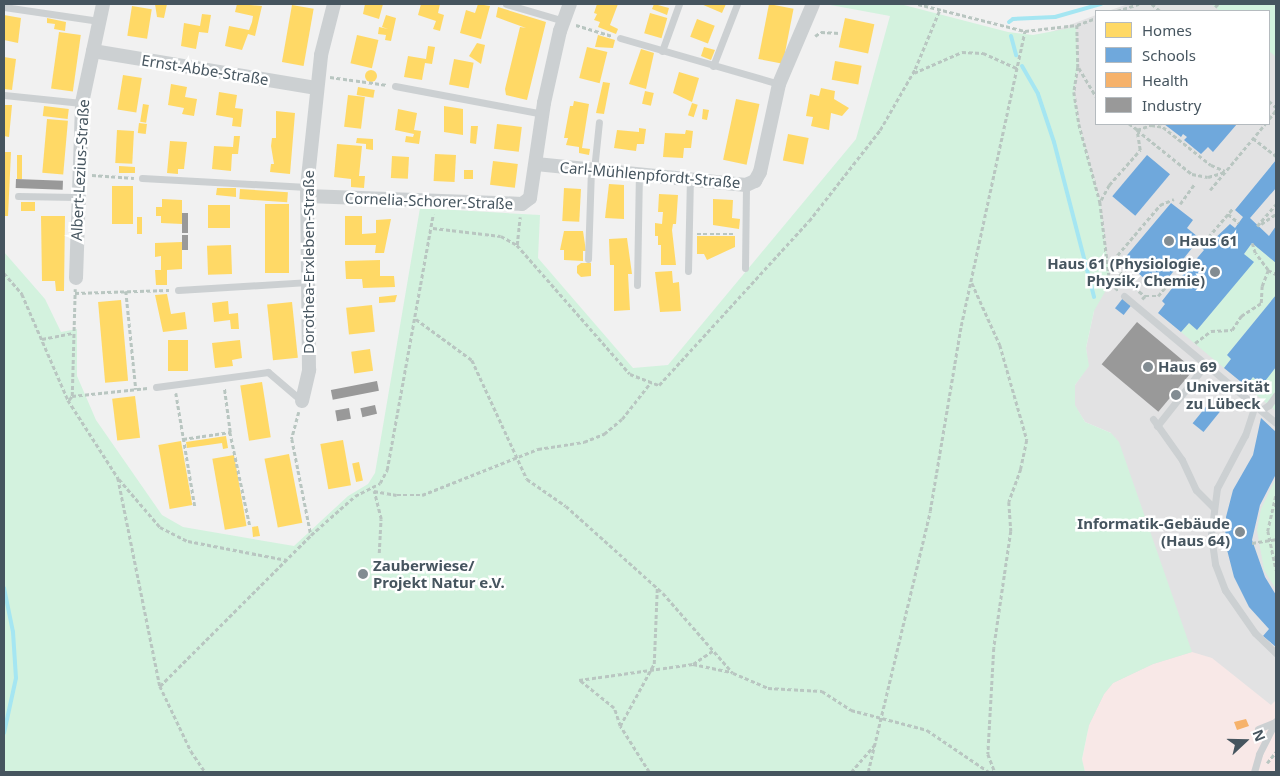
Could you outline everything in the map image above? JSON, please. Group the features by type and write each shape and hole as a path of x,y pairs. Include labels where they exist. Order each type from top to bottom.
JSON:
{"street":[{"name":"Albert-Lezius-Straße","path":"76,278 77,197 82,103 103,4"},
{"name":"Dorothea-Erxleben-Straße","path":"302,401 309,370 307,192 318,82 334,4"},
{"name":"Cornelia-Schorer-Straße","path":"307,192 434,201 522,204 530,198 543,114 564,21 570,4"},
{"name":"Carl-Mühlenpfordt-Straße","path":"536,164 746,184 755,181 760,172 779,84 813,4"},
{"name":"Ernst-Abbe-Straße","path":"92,51 318,82"}],"lane":[{"path":"506,4 564,21"},
{"path":"662,51 679,4"},
{"path":"713,66 737,4"},
{"path":"4,7 99,21"},
{"path":"620,38 779,84"},
{"path":"396,86 543,114"},
{"path":"4,95 82,103"},
{"path":"588,259 593,170 599,122"},
{"path":"637,285 639,174"},
{"path":"142,178 307,192"},
{"path":"688,271 687,235 690,179"},
{"path":"745,268 746,184"},
{"path":"18,196 77,197"},
{"path":"178,290 307,282"},
{"path":"1124,296 1276,423"},
{"path":"1157,426 1206,364"},
{"path":"156,387 268,372 302,401"},
{"path":"1258,407 1269,405 1276,395"},
{"path":"1258,407 1217,488 1211,535 1215,564 1225,590 1254,633 1276,653"},
{"path":"1153,419 1182,460 1196,490 1214,508"},
{"path":"1258,729 1275,722"},
{"path":"1254,772 1275,722"}],"path":[{"path":"918,4 1025,31 1076,25 1095,18"},
{"path":"1120,10 1139,4"},
{"path":"1215,7 1218,4"},
{"path":"433,228 501,236 516,246 630,374 659,385 809,221 880,130 912,73 940,9"},
{"path":"564,21 620,38"},
{"path":"1076,25 1078,67 1074,92 1078,116 1100,202 1111,285 1124,296"},
{"path":"868,772 877,742 930,511 971,282 1025,31"},
{"path":"813,40 821,32 840,32"},
{"path":"912,73 962,52 983,53 1017,68"},
{"path":"1078,67 1090,90 1095,95"},
{"path":"318,82 396,86"},
{"path":"1130,125 1192,174 1208,177 1225,172"},
{"path":"1136,130 1151,125 1163,127 1211,165 1225,172"},
{"path":"1210,190 1264,125"},
{"path":"1100,202 1109,185 1140,150 1136,130"},
{"path":"1253,138 1276,156"},
{"path":"78,174 142,178"},
{"path":"1180,204 1194,185"},
{"path":"1109,266 1160,205 1174,199"},
{"path":"160,686 311,535 354,496 380,483 387,470 416,319 433,228 434,201"},
{"path":"516,246 522,204"},
{"path":"1276,204 1257,226 1276,214"},
{"path":"1204,242 1232,208"},
{"path":"1228,214 1239,223"},
{"path":"687,235 745,234"},
{"path":"1252,243 1255,253 1268,270 1276,274"},
{"path":"1111,285 1128,265"},
{"path":"1189,350 1211,331 1232,330 1241,316 1258,307 1268,270"},
{"path":"4,273 22,294 68,400 118,478 160,527 188,541 287,560"},
{"path":"1120,275 1145,296 1158,296 1168,284"},
{"path":"72,396 76,278"},
{"path":"971,282 1000,345 1027,440 1021,470 1009,502 1011,531 994,648 988,754 995,772"},
{"path":"75,293 178,290"},
{"path":"126,291 136,389"},
{"path":"1136,306 1145,296"},
{"path":"416,319 472,360 520,458 527,479 566,506 657,588 733,673"},
{"path":"42,339 73,333"},
{"path":"222,378 230,432 250,526"},
{"path":"379,553 381,518 374,491 398,496 422,494 520,458 538,448 584,442 604,434 629,412 651,382"},
{"path":"175,384 195,506"},
{"path":"68,400 72,396 156,387"},
{"path":"302,401 292,439 311,535"},
{"path":"184,439 230,432"},
{"path":"118,478 160,686 191,751 205,772"},
{"path":"1276,496 1270,512 1268,540 1276,570"},
{"path":"1252,543 1276,539"},
{"path":"620,726 654,664 657,588"},
{"path":"693,664 714,650"},
{"path":"649,772 620,726 614,708 579,680 693,664 733,673 768,688 822,691 851,710 927,730 989,772"},
{"path":"851,772 877,742"}],"shaded area":[{"name":"Universität zu Lübeck","path":"1128,4 1276,4 1276,772 1085,772 1111,433 1085,422 1075,406 1075,385 1088,366 1086,348 1094,311 1051,32 1095,15 1095,125 1270,125 1270,10 1111,10"},
{"path":"1192,652 1212,658 1271,705 1276,700 1276,772 1085,772 1082,760 1089,725 1104,694 1113,683 1153,664"}],"green space":[{"path":"825,4 900,4 1008,32 1033,35 1076,27 1078,67 1074,92 1079,124 1100,202 1110,283 1094,311 1086,348 1089,366 1075,385 1075,405 1085,422 1111,433 1119,442 1192,652 1153,664 1113,683 1104,694 1089,725 1082,759 1085,772 4,772 4,252 45,299 61,332 77,329 77,376 96,420 162,515 183,527 294,546 348,496 368,484 375,473 420,208 540,215 538,258 633,368 668,365 856,139 890,16"},
{"path":"1211,4 1276,4 1276,57 1270,52 1270,10 1219,10"},
{"path":"1252,243 1276,263 1276,295 1227,355 1231,359 1224,368 1181,332 1189,323 1197,330 1253,262 1244,254"},
{"path":"1276,367 1276,411 1246,386 1253,377 1262,384"},
{"path":"1276,478 1276,589 1264,570 1257,530 1261,509"}],"building: Homes":[{"path":"155,4 167,4 164,18 157,17"},
{"path":"237,4 262,6 255,36 248,34 242,50 225,46 229,26 249,30 252,22 253,16 235,12"},
{"path":"365,4 383,4 379,19 363,14"},
{"path":"421,4 440,4 438,13 444,15 440,31 433,29 436,21 418,15"},
{"path":"478,4 490,6 481,39 460,33 466,10 475,13"},
{"path":"597,4 618,4 610,25 618,29 616,34 598,27 600,22 594,20 597,14 594,13"},
{"path":"654,4 669,8 667,15 652,9"},
{"path":"701,4 726,4 722,13"},
{"path":"769,4 794,9 783,64 758,59"},
{"path":"292,5 314,9 304,66 282,62"},
{"path":"132,6 152,9 147,39 127,36"},
{"path":"498,7 546,22 527,100 506,95 505,89 520,27 526,28 496,17"},
{"path":"650,13 667,18 662,38 644,33"},
{"path":"202,14 211,15 208,33 199,32 196,49 181,46 184,23 200,26"},
{"path":"4,15 21,18 18,43 4,40"},
{"path":"386,15 396,18 391,41 385,40 386,35 378,34 379,27 388,29 382,27"},
{"path":"47,18 66,22 65,31 54,29 55,24 47,23"},
{"path":"845,18 874,24 868,54 839,47"},
{"path":"697,19 715,26 708,44 690,37"},
{"path":"59,32 81,35 73,92 51,88"},
{"path":"357,35 378,40 372,68 350,63"},
{"path":"598,35 615,40 613,48 595,47"},
{"path":"477,43 485,45 481,64 469,56"},
{"path":"428,46 435,47 432,64 425,63 422,80 404,77 408,56 426,59"},
{"path":"587,47 607,52 600,83 579,78"},
{"path":"704,47 715,50 711,60 701,56"},
{"path":"641,49 654,53 646,89 629,84"},
{"path":"4,57 16,59 12,90 4,89"},
{"path":"454,59 474,63 469,88 449,85"},
{"path":"835,61 862,66 858,84 832,80"},
{"path":"369,70 373,70 377,76 373,82 369,82 365,78 365,74"},
{"path":"679,72 699,78 692,102 673,93"},
{"path":"123,75 142,78 136,113 118,110"},
{"path":"603,82 610,83 604,114 596,113"},
{"path":"171,84 187,87 185,97 197,99 194,116 182,114 184,108 168,105"},
{"path":"358,87 375,90 373,98 357,95"},
{"path":"821,88 835,91 834,99 849,108 842,116 831,113 829,130 811,126 813,117 806,116 810,94 819,96"},
{"path":"645,91 654,93 651,106 642,104"},
{"path":"219,92 237,95 235,108 243,109 241,127 232,126 233,118 216,115"},
{"path":"348,95 365,97 361,129 344,127"},
{"path":"736,99 759,104 747,165 723,160"},
{"path":"574,101 589,104 582,148 590,149 589,155 579,153 579,147 566,145 568,138 564,138 570,106 573,106"},
{"path":"692,103 698,105 694,117 688,115"},
{"path":"143,104 149,105 146,123 140,122"},
{"path":"4,105 12,105 9,137 4,136"},
{"path":"44,106 69,109 68,119 43,116"},
{"path":"444,106 463,109 463,135 444,132"},
{"path":"398,109 417,113 414,130 421,131 419,144 405,142 406,136 413,137 414,134 395,130"},
{"path":"703,109 709,110 707,120 702,119"},
{"path":"276,111 295,113 290,174 270,172 271,164 274,164 271,146 272,138 276,138"},
{"path":"47,119 68,121 63,175 42,173"},
{"path":"139,123 147,124 146,134 138,133"},
{"path":"497,124 522,127 519,152 494,149"},
{"path":"471,126 478,126 476,144 470,143"},
{"path":"639,128 646,129 644,144 637,144 636,151 614,148 617,130 639,132"},
{"path":"117,130 134,131 132,164 115,163"},
{"path":"686,130 693,131 691,148 684,148 683,158 663,157 665,133 685,134"},
{"path":"788,134 809,138 803,165 783,161"},
{"path":"234,136 240,136 238,154 232,154 231,171 212,169 214,146 233,147"},
{"path":"357,138 373,139 373,150 366,149 366,144 356,143"},
{"path":"170,141 187,142 184,169 178,169 178,174 167,173"},
{"path":"337,144 362,146 359,176 365,176 364,188 351,187 351,179 334,177"},
{"path":"4,152 11,152 8,216 4,216"},
{"path":"435,154 456,155 455,182 434,181"},
{"path":"17,155 22,155 22,179 17,179"},
{"path":"392,156 409,157 408,179 391,178"},
{"path":"493,161 518,164 515,188 490,185"},
{"path":"119,166 135,167 135,173 119,173"},
{"path":"464,170 473,170 473,179 464,179"},
{"path":"609,184 624,185 624,219 605,218"},
{"path":"112,186 133,186 133,224 112,224"},
{"path":"217,188 236,188 236,197 216,195"},
{"path":"564,188 581,189 579,222 562,221"},
{"path":"240,189 288,192 287,202 239,199"},
{"path":"659,194 678,195 676,224 673,224 672,230 676,265 661,265 661,245 658,245 658,236 655,236 655,223 662,224 663,212 658,212"},
{"path":"162,199 182,200 182,224 161,223 161,216 156,216 156,207 162,207"},
{"path":"713,199 733,200 732,218 740,219 739,229 713,225"},
{"path":"21,202 35,202 35,211 21,211"},
{"path":"265,204 289,204 289,273 265,273"},
{"path":"208,205 230,205 230,228 208,228"},
{"path":"41,216 65,216 64,291 56,291 55,281 42,281"},
{"path":"345,216 362,216 362,234 376,233 376,220 391,219 384,253 375,253 376,245 345,245"},
{"path":"137,217 142,217 142,234 137,234"},
{"path":"564,231 583,231 586,251 583,251 583,261 564,260 564,250 560,250"},
{"path":"697,236 735,236 735,247 707,260 704,254 697,254"},
{"path":"627,238 632,274 628,274 630,310 614,311 614,265 610,265 609,239"},
{"path":"182,242 182,269 167,270 167,285 156,285 155,270 161,270 161,256 155,257 155,243"},
{"path":"231,245 232,274 208,275 207,246"},
{"path":"380,260 380,276 394,276 395,287 363,288 362,279 346,279 345,261"},
{"path":"581,263 591,263 591,276 581,277 577,273 577,266"},
{"path":"672,271 673,283 679,282 681,311 660,312 655,272"},
{"path":"167,294 171,314 185,312 187,329 163,332 155,295"},
{"path":"397,295 395,302 379,303 379,297"},
{"path":"121,300 128,381 105,383 98,302"},
{"path":"228,301 229,314 238,313 239,329 231,329 230,320 214,322 212,303"},
{"path":"292,302 298,358 273,360 267,305"},
{"path":"372,305 375,332 349,335 346,308"},
{"path":"168,340 188,340 188,371 168,371"},
{"path":"240,340 242,358 232,360 233,366 215,368 212,343"},
{"path":"370,349 373,371 354,373 351,352"},
{"path":"262,382 271,437 249,441 240,385"},
{"path":"135,396 140,438 117,440 112,399"},
{"path":"226,436 228,448 223,449 222,443 187,448 186,442"},
{"path":"343,440 351,485 328,489 320,444"},
{"path":"181,441 192,505 170,509 158,445"},
{"path":"289,454 302,523 278,527 264,459"},
{"path":"234,455 247,526 225,530 212,459"},
{"path":"359,462 363,481 356,482 352,463"},
{"path":"258,526 260,536 253,537 252,527"}],"building: Schools":[{"path":"1165,125 1236,125 1213,152 1208,147 1201,154 1184,140 1187,137 1183,134 1181,137"},
{"path":"1147,155 1170,174 1135,216 1112,196"},
{"path":"1276,160 1276,188 1250,218 1269,236 1276,226 1276,263 1252,243 1244,254 1254,262 1197,330 1189,323 1181,332 1158,313 1165,304 1162,301 1173,287 1150,273 1145,279 1123,260 1171,203 1193,220 1187,228 1208,245 1230,224 1235,228 1243,217 1235,210","holes":["1196,243 1204,250 1176,283 1169,277"]},
{"path":"1276,295 1276,367 1262,385 1253,377 1246,386 1224,368 1231,359 1227,355"},
{"path":"1123,298 1132,305 1124,315 1115,308"},
{"path":"1209,403 1220,412 1204,432 1193,423"},
{"name":"Informatik-Gebäude (Haus 64)","path":"1261,418 1276,432 1276,474 1260,505 1252,540 1265,577 1276,595 1276,647 1263,636 1269,629 1249,607 1234,577 1225,542 1226,517 1233,490 1253,455"}],"building: Health":[{"path":"1246,719 1249,726 1237,730 1234,722"}],"building: Industry":[{"path":"16,179 63,181 63,190 16,188"},
{"path":"182,213 188,213 188,233 182,233"},
{"path":"182,235 188,235 188,250 182,250"},
{"name":"Haus 69","path":"1137,322 1194,370 1158,412 1102,364"},
{"path":"377,381 379,391 333,400 331,390"},
{"path":"375,405 377,414 362,417 360,408"},
{"path":"349,408 351,419 337,421 335,410"}],"waterway":[{"path":"1009,22 1013,19 1055,17 1101,4"},
{"path":"1011,36 1016,55"},
{"path":"1022,66 1038,94 1054,142 1094,297"},
{"path":"4,588 13,632 16,678 4,733"}],"place":[{"name":"Haus 61","path":"1169,241"},
{"name":"Haus 61 (Physiologie, Physik, Chemie)","path":"1215,272"},
{"name":"Haus 69","path":"1148,367"},
{"name":"Universität zu Lübeck","path":"1176,395"},
{"name":"Informatik-Gebäude (Haus 64)","path":"1240,532"},
{"name":"Zauberwiese/ Projekt Natur e.V.","path":"363,574"}]}
